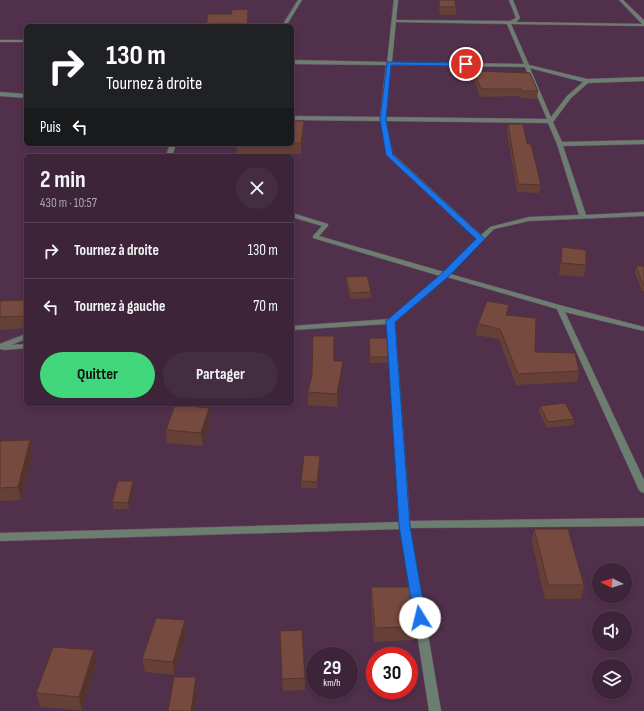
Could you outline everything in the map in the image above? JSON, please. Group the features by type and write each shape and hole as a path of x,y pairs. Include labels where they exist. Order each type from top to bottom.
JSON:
{"street":[{"path":"285,24 300,0"},
{"path":"396,0 383,120 390,155 481,239"},
{"path":"509,24 518,18 511,0"},
{"path":"621,0 644,24"},
{"path":"393,21 509,24 644,24"},
{"path":"509,24 560,144 583,217"},
{"path":"0,41 24,41"},
{"path":"294,62 527,66 587,81 644,79"},
{"path":"551,122 569,97 587,81"},
{"path":"0,94 24,96"},
{"path":"294,118 551,122"},
{"path":"560,144 644,142"},
{"path":"294,328 391,321 445,275 492,228 529,219 644,214"},
{"path":"294,216 326,225 315,237 560,308 644,329"},
{"path":"560,308 644,490"},
{"path":"391,321 405,526 434,711"},
{"path":"0,348 24,337"},
{"path":"0,348 24,346"},
{"path":"0,537 405,526 644,522"}],"building":[{"path":"439,0 455,0 456,7 440,7"},
{"path":"248,9 247,24 206,24 208,14 232,14 231,10"},
{"path":"474,71 530,73 538,91 522,91 521,89 481,89"},
{"path":"294,121 304,121 301,143 294,143"},
{"path":"508,124 523,124 527,144 531,144 541,185 518,184"},
{"path":"562,247 586,250 586,265 561,263"},
{"path":"636,266 644,266 644,285 643,285"},
{"path":"367,276 371,292 350,293 346,277"},
{"path":"24,300 24,316 0,317 0,301"},
{"path":"487,301 509,305 506,315 536,318 535,352 575,353 579,371 518,374 500,329 478,324"},
{"path":"313,336 334,336 334,361 343,361 337,394 308,392 312,375"},
{"path":"369,338 387,338 388,357 370,357"},
{"path":"565,403 574,419 548,422 540,406"},
{"path":"175,406 209,408 201,433 166,430"},
{"path":"30,440 18,487 0,488 0,441"},
{"path":"304,455 320,456 317,482 301,481"},
{"path":"118,481 133,481 128,503 112,502"},
{"path":"534,529 568,529 584,585 548,585"},
{"path":"371,587 411,587 415,627 375,628"},
{"path":"156,618 185,620 173,662 142,659"},
{"path":"302,630 305,678 282,679 280,631"},
{"path":"53,647 94,650 79,697 36,693"},
{"path":"174,677 196,677 191,711 168,711"}],"route":[{"path":"420,618 405,526 391,321 445,275 481,239 390,155 383,120 389,63 466,64"}]}
